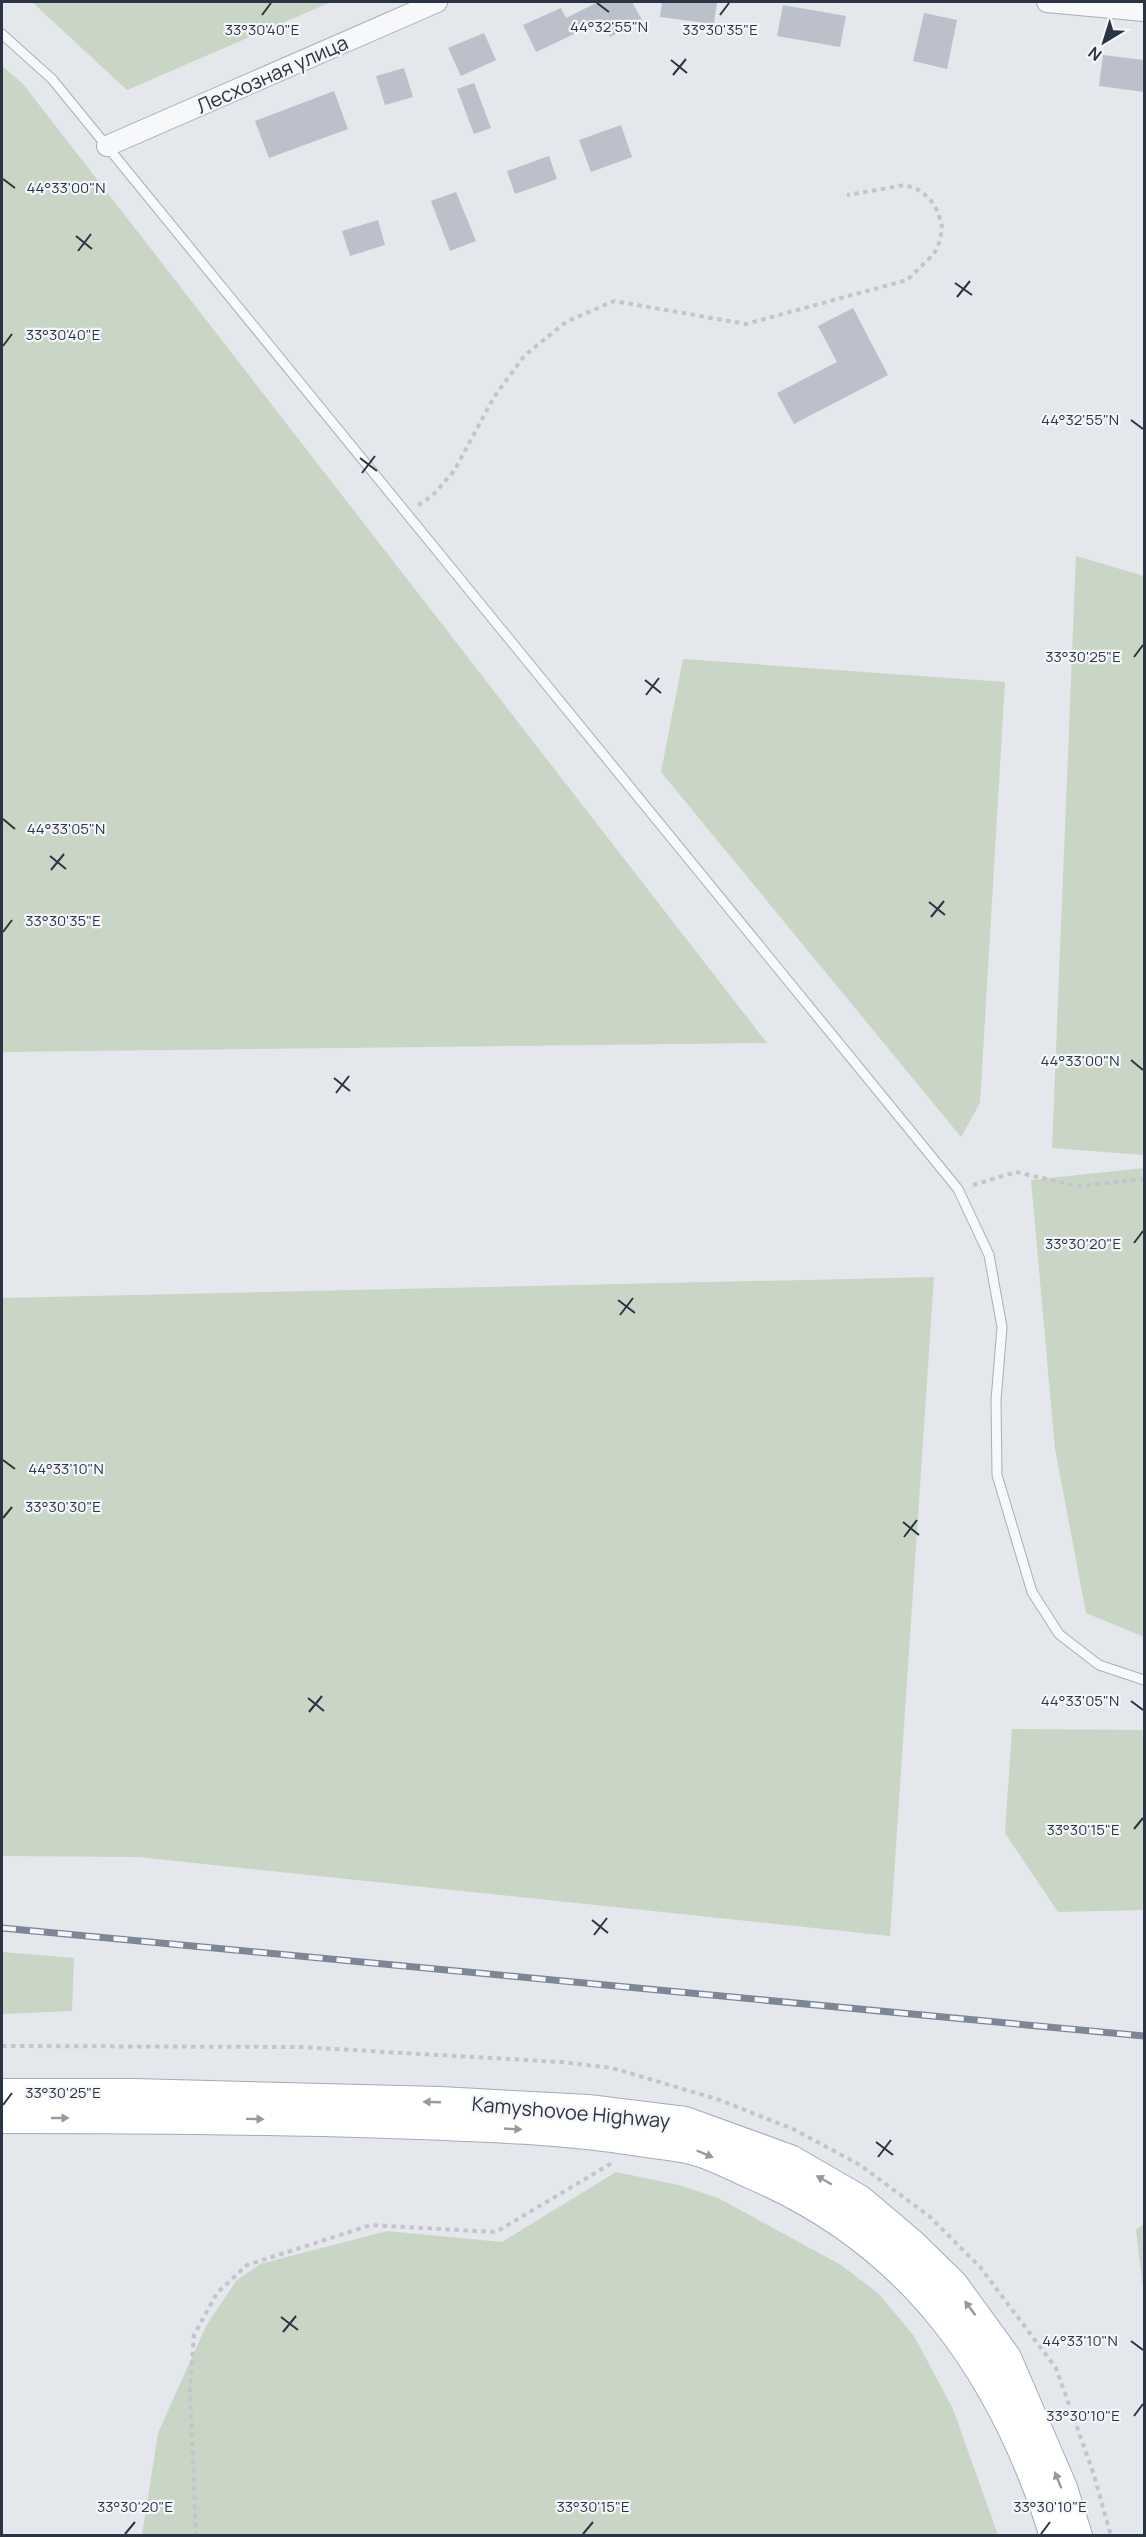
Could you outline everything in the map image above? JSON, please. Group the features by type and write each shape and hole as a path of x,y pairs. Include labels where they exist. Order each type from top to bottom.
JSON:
{"main road":[{"name":"Kamyshovoe Highway","path":"2,2094 134,2094 440,2102 588,2110 685,2122 790,2160 859,2200 911,2244 953,2285 1006,2358 1062,2488 1077,2535"},
{"name":"Kamyshovoe Highway","path":"2,2118 192,2118 454,2125 587,2133 695,2150 786,2188 853,2229 910,2278 940,2310 994,2394 1022,2452 1055,2535"}],"street":[{"name":"Лесхозная улица","path":"107,146 437,2"},
{"path":"1047,2 1144,11"}],"lane":[{"path":"2,34 52,79 957,1189 988,1255 1002,1327 996,1400 997,1475 1032,1592 1059,1634 1099,1665 1144,1680"}],"path":[{"path":"405,514 432,495 454,471 494,397 525,355 566,322 614,301 746,324 907,280 934,254 940,241 942,226 938,212 919,190 905,185 848,195"},
{"path":"957,1189 1016,1172 1077,1186 1144,1179"},
{"path":"196,2535 190,2389 194,2336 217,2293 247,2265 371,2225 496,2232 616,2161"},
{"path":"1094,2475 1111,2535"}],"green space":[{"path":"32,2 331,2 127,90"},
{"path":"2,66 23,84 767,1043 2,1052"},
{"path":"1076,556 1144,576 1144,1155 1052,1148"},
{"path":"683,659 1005,682 980,1103 961,1137 661,772"},
{"path":"1144,1168 1144,1637 1086,1613 1055,1449 1031,1180"},
{"path":"934,1277 890,1936 138,1857 2,1856 2,1298"},
{"path":"1012,1729 1144,1730 1144,1910 1058,1912 1005,1833"},
{"path":"2,1952 74,1958 72,2011 2,2014"},
{"path":"616,2172 679,2185 718,2198 841,2265 878,2293 914,2336 953,2409 998,2535 142,2535 158,2433 206,2326 236,2281 260,2264 387,2231 502,2242"},
{"path":"1144,2224 1144,2297 1136,2230"}],"building":[{"path":"598,2 632,2 642,20 610,37 602,21 536,52 523,25 561,8 566,18"},
{"path":"662,2 717,2 714,24 660,17"},
{"path":"783,5 846,16 840,47 777,36"},
{"path":"924,13 957,20 947,69 913,61"},
{"path":"484,33 496,60 461,76 448,48"},
{"path":"1103,55 1144,60 1144,92 1099,86"},
{"path":"404,68 413,97 385,105 376,76"},
{"path":"474,83 491,128 474,134 457,89"},
{"path":"334,91 348,129 269,158 255,121"},
{"path":"621,125 632,157 591,172 579,140"},
{"path":"549,156 557,179 515,194 507,171"},
{"path":"456,192 476,241 450,251 431,201"},
{"path":"378,220 385,245 350,256 342,231"},
{"path":"853,308 888,375 794,424 777,393 837,362 818,326"}],"railway":[{"path":"2,1928 1144,2036"}]}
